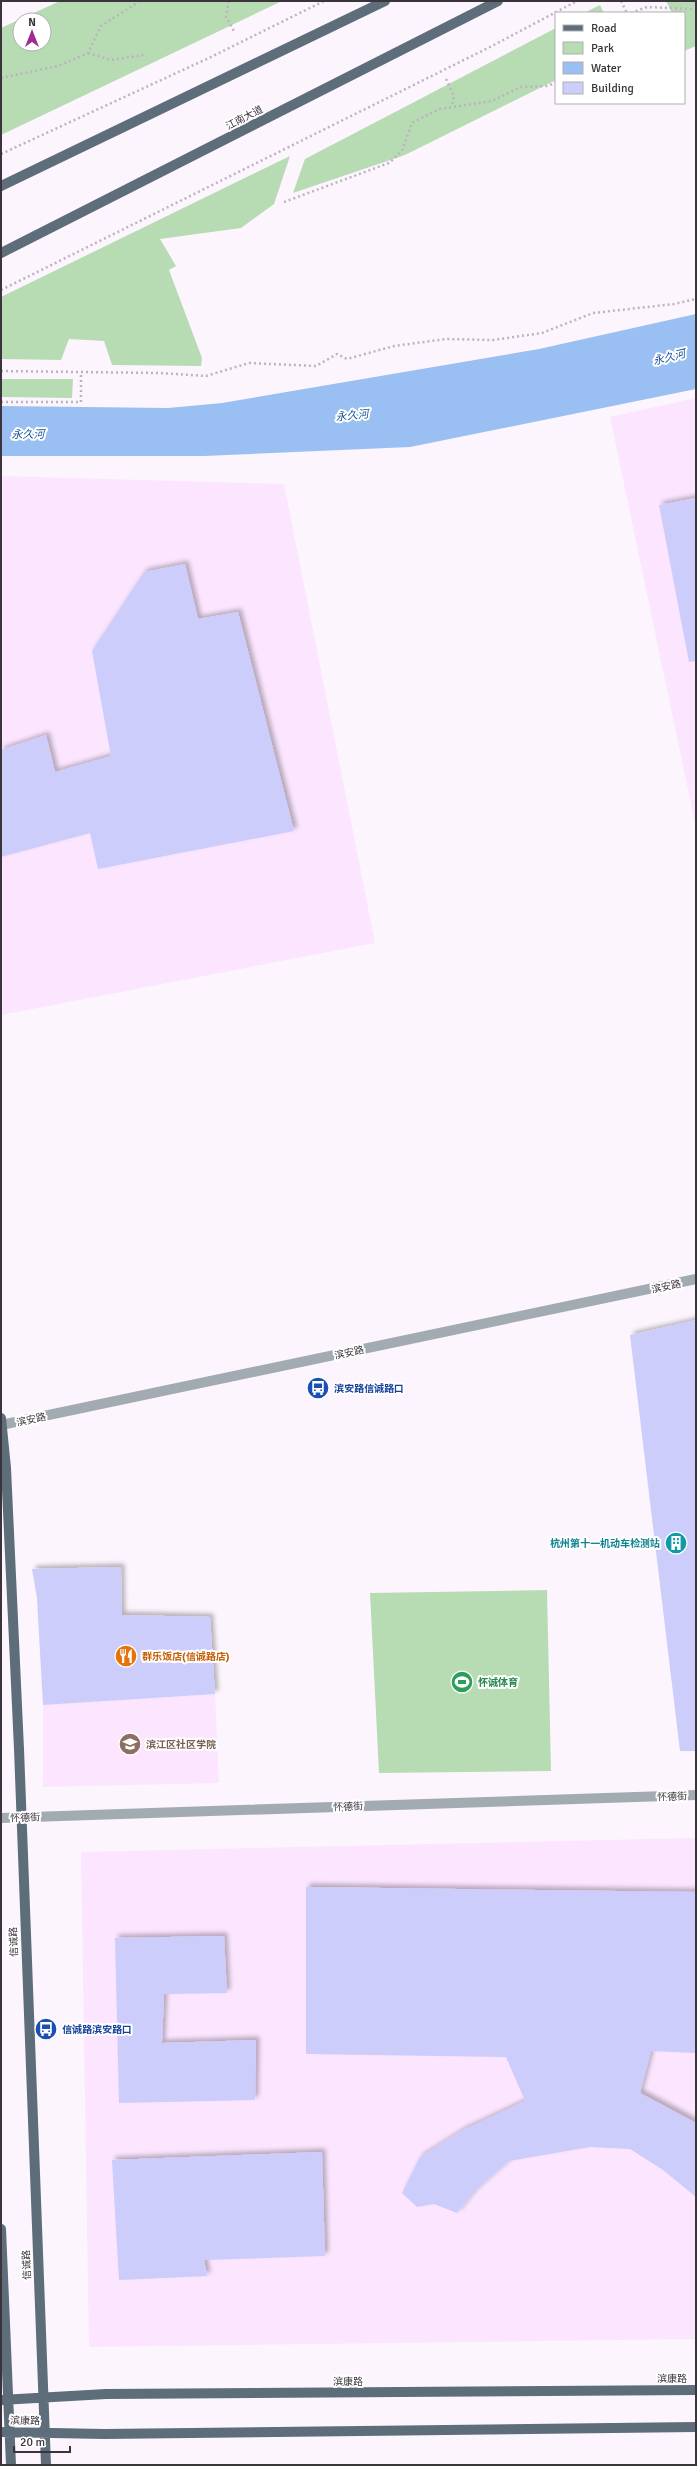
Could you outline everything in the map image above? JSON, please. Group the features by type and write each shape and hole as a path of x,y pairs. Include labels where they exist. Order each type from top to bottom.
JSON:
{"main road":[{"path":"1,186 385,1"},
{"name":"江南大道","path":"1,253 498,1"},
{"name":"信诚路","path":"1,1422 6,1468 46,2465"},
{"path":"1,2229 5,2432 11,2465"},
{"name":"滨康路","path":"5,2400 122,2394 696,2390"},
{"name":"滨康路","path":"5,2432 104,2434 696,2427"}],"street":[{"name":"滨安路","path":"1,1422 696,1279"},
{"name":"怀德街","path":"1,1818 696,1795"}],"path":[{"path":"88,53 101,26 140,1"},
{"path":"229,1 226,17 236,33"},
{"path":"1,154 211,57 324,1"},
{"path":"557,12 578,1"},
{"path":"620,1 626,12"},
{"path":"634,12 647,7 692,9"},
{"path":"1,290 555,13"},
{"path":"1,78 58,66 88,53 111,60 144,55"},
{"path":"446,79 454,96 452,107"},
{"path":"284,202 388,164 402,151 412,123 439,109 492,102 521,87 548,86 555,82"},
{"path":"1,371 160,373 206,376 249,363 316,366 337,354 347,359 394,346 446,339 493,340 542,333 593,313 674,304 696,299"},
{"path":"1,402 81,402 81,372"}],"shaded area":[{"path":"696,398 696,828 610,417"},
{"path":"1,476 284,484 375,943 1,1015"},
{"name":"滨江区社区学院","path":"215,1694 219,1783 43,1787 43,1705"},
{"path":"696,1838 696,2339 89,2347 81,1852"}],"green space":[{"path":"60,1 282,1 1,135 1,28 12,23 12,52 52,52 52,12 36,12"},
{"path":"666,1 696,1 696,46 685,51 685,12 672,12"},
{"path":"600,5 604,12 586,12"},
{"path":"555,29 555,80 405,155 293,193 305,159"},
{"path":"290,156 274,204 241,228 160,239 176,266 169,270 202,358 201,366 112,365 104,341 69,339 61,360 1,359 1,297"},
{"path":"1,379 73,379 72,398 1,397"},
{"name":"怀诚体育","path":"547,1590 551,1771 379,1773 370,1593"}],"water":[{"name":"永久河","path":"696,314 696,389 410,447 204,456 1,456 1,406 168,408 222,403 539,349"}],"building":[{"path":"696,498 696,661 689,662 659,505"},
{"path":"185,564 198,619 238,612 294,831 98,869 90,833 1,857 1,750 46,735 55,772 111,756 92,651 144,572"},
{"name":"杭州第十一机动车检测站","path":"696,1320 696,1751 680,1751 630,1335"},
{"name":"群乐饭店(信诚路店)","path":"121,1567 122,1615 210,1617 215,1694 43,1705 37,1598 32,1569"},
{"path":"306,1887 696,1892 696,2053 651,2051 640,2093 696,2123 696,2197 663,2170 630,2149 590,2147 509,2161 474,2192 457,2213 434,2204 417,2207 402,2193 420,2157 463,2130 525,2101 506,2057 306,2054"},
{"path":"224,1936 227,1993 164,1994 162,2043 256,2040 255,2100 119,2103 115,1938"},
{"path":"322,2152 325,2256 204,2260 207,2276 119,2280 112,2160"}],"place":[{"name":"滨安路信诚路口","path":"318,1388"},
{"name":"杭州第十一机动车检测站","path":"676,1543"},
{"name":"群乐饭店(信诚路店)","path":"126,1656"},
{"name":"怀诚体育","path":"462,1682"},
{"name":"滨江区社区学院","path":"130,1744"},
{"name":"信诚路滨安路口","path":"46,2029"}]}
